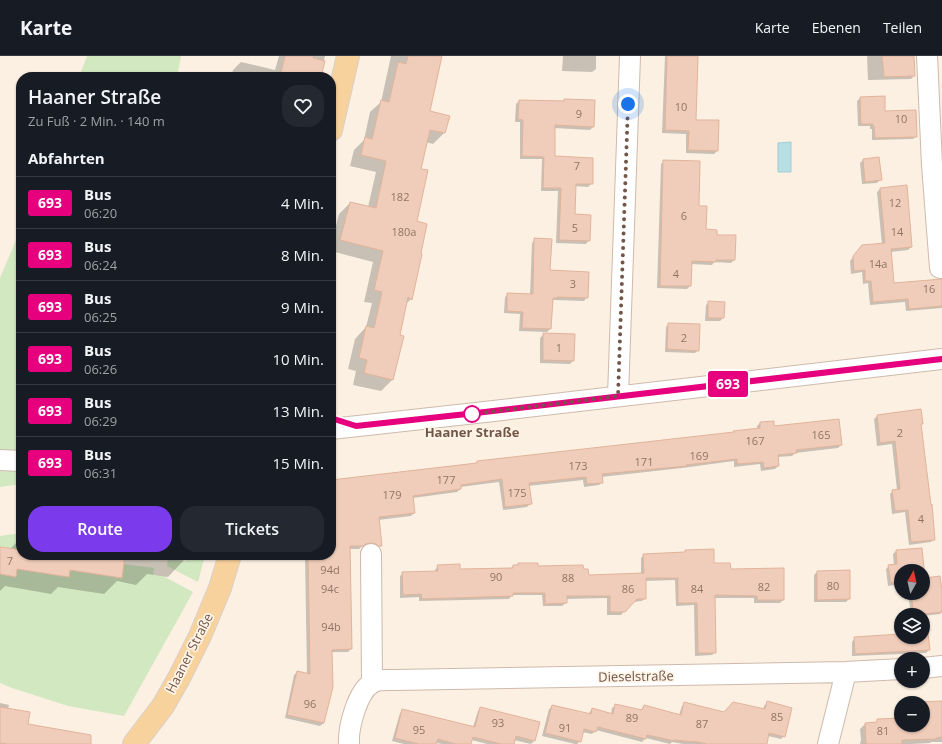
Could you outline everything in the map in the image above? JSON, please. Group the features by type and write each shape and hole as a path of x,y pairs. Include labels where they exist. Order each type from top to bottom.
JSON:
{"main road":[{"path":"336,108 348,56"},
{"name":"Haaner Straße","path":"134,744 162,706 179,678 200,636 220,588 228,560"}],"street":[{"path":"618,396 630,56"},
{"path":"927,56 932,158 940,268"},
{"path":"336,428 942,359"},
{"path":"336,420 356,426"},
{"path":"0,460 16,461"},
{"path":"349,744 349,738 358,702 361,695 372,683 371,554"},
{"path":"930,667 942,666"},
{"name":"Dieselstraße","path":"372,683 394,680 846,672 894,669"},
{"path":"828,744 846,672"}],"green space":[{"path":"87,56 181,56 178,72 81,72"},
{"path":"16,240 16,453 0,453 0,278"},
{"path":"0,468 16,469 16,485 0,487"},
{"path":"16,534 16,549 0,547 0,536"},
{"path":"168,560 204,560 198,582 167,566"},
{"path":"124,564 154,568 153,575 163,576 193,592 124,716 68,706 0,683 0,574 16,577 17,569 69,577 70,570 121,578"}],"water":[{"path":"791,142 791,172 778,172 778,143"}],"building":[{"path":"285,56 314,56 313,58 325,61 322,72 281,72"},
{"path":"408,56 442,56 430,111 450,116 445,133 430,130 421,169 428,170 417,221 427,224 412,300 408,297 400,335 404,336 393,380 364,373 367,360 359,358 366,326 374,328 382,292 374,290 383,251 340,240 350,202 376,208 386,161 361,155 365,137 372,139 381,100 389,102 398,62 406,64"},
{"path":"667,56 698,56 696,120 719,120 718,151 688,150 689,131 665,130"},
{"path":"882,56 914,56 915,76 884,77"},
{"path":"885,96 885,111 916,110 917,137 875,138 873,124 861,124 860,97"},
{"path":"564,99 595,100 594,127 555,125 555,156 593,158 593,184 576,184 575,214 591,215 590,241 559,240 561,188 543,188 544,157 522,156 523,120 518,119 519,100 564,101"},
{"path":"879,157 882,180 865,182 863,159"},
{"path":"663,160 700,161 699,206 707,206 706,229 717,230 717,235 736,235 735,260 716,260 716,262 692,261 691,286 660,286"},
{"path":"907,185 912,247 891,249 894,283 942,279 942,306 909,309 908,299 873,302 871,281 865,281 865,270 854,271 853,256 862,245 885,243 880,188"},
{"path":"534,238 552,239 550,270 589,272 588,298 553,298 551,329 522,328 523,312 507,311 507,293 533,294"},
{"path":"708,301 725,302 724,318 708,318"},
{"path":"668,323 700,324 699,351 667,349"},
{"path":"543,333 575,334 574,361 543,360"},
{"path":"921,409 923,424 921,424 931,505 932,504 935,540 911,542 908,510 895,511 892,490 900,489 895,441 880,443 877,415"},
{"path":"839,419 842,445 796,450 797,453 778,455 779,466 764,468 763,462 737,464 737,459 686,465 687,466 602,474 603,483 587,484 586,477 529,483 532,504 505,507 502,479 461,485 461,489 413,496 415,513 379,517 382,546 371,543 363,546 350,546 352,649 332,650 333,687 324,723 287,715 297,671 310,674 308,560 336,560 336,479 477,463 477,461 734,432 733,431 760,428 760,422 774,421 774,426"},
{"path":"0,547 16,549 16,560 124,560 122,578 70,570 69,577 17,569 16,577 0,574"},
{"path":"922,548 924,564 897,564 896,550"},
{"path":"714,549 714,563 730,563 731,569 784,568 784,600 757,600 757,596 715,595 716,653 698,653 697,603 678,603 678,578 646,578 646,599 637,599 625,612 610,612 610,596 567,596 567,603 545,604 545,593 513,593 513,596 422,599 421,594 403,595 402,572 438,571 437,565 460,564 460,569 513,568 513,565 518,565 518,563 538,563 538,566 583,565 584,569 588,569 589,575 644,573 643,554"},
{"path":"894,564 894,583 891,583 888,565"},
{"path":"850,570 850,599 817,600 817,571"},
{"path":"940,576 942,590 942,612 930,613 930,608 913,608 912,600 930,600 930,577"},
{"path":"894,634 894,644 929,644 930,650 855,654 854,637"},
{"path":"767,701 792,708 785,737 769,733 767,744 707,744 693,741 675,741 647,735 646,739 598,727 596,732 584,729 581,742 545,733 552,705 591,714 592,708 613,714 615,704 642,710 644,705 681,715 684,702 724,712 733,702 765,709"},
{"path":"942,701 942,737 936,739 902,740 902,744 866,744 865,723 877,722 877,719 894,718 894,732 930,732 930,702"},
{"path":"0,707 30,712 28,724 91,735 91,744 0,743"},
{"path":"480,707 540,722 535,741 516,736 514,744 501,744 473,737 471,744 456,744 438,739 436,744 419,744 395,738 402,709 475,727"}],"bus line":[{"name":"693","path":"336,420 356,426 942,359"}],"place":[{"name":"Haaner Straße","path":"472,414"}],"route":[{"path":"472,414 618,396 628,104"}]}
